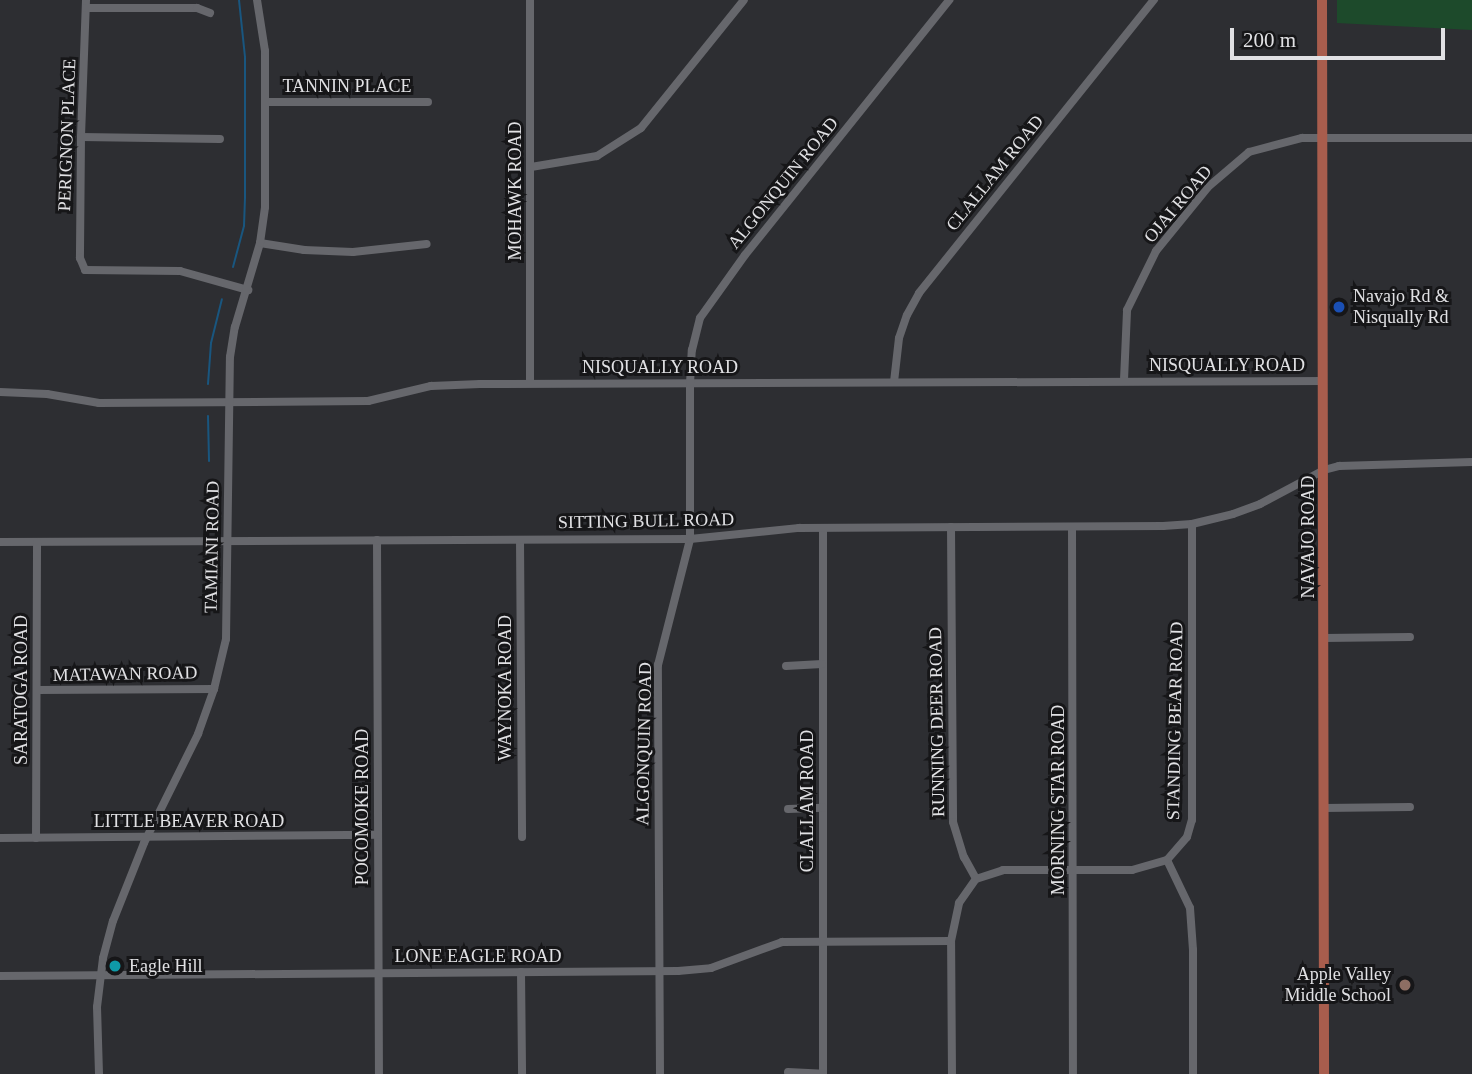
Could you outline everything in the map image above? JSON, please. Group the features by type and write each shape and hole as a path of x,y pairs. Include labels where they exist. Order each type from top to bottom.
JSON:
{"main road":[{"name":"NAVAJO ROAD","path":"1322,0 1324,1074"}],"street":[{"name":"TAMIANI ROAD","path":"99,1074 96,1044 100,975 113,921 147,836 193,744 214,689 226,639 230,356 235,327 260,243 265,207 265,51 257,0"},
{"name":"MOHAWK ROAD","path":"530,0 530,383"},
{"path":"531,167 597,156 641,128 744,0"},
{"name":"ALGONQUIN ROAD","path":"660,1074 658,666 690,539 690,384 692,350 700,318 745,255 949,0"},
{"name":"CLALLAM ROAD","path":"894,382 899,338 919,293 1154,0"},
{"path":"86,4 197,8 210,13"},
{"name":"PERIGNON PLACE","path":"86,4 80,258 85,270 180,271 248,290"},
{"name":"TANNIN PLACE","path":"266,102 428,102"},
{"path":"81,137 220,139"},
{"name":"OJAI ROAD","path":"1124,380 1127,310 1156,251 1208,187 1250,152 1275,143 1323,139 1472,138"},
{"path":"260,243 303,250 353,252 427,244"},
{"name":"NISQUALLY ROAD","path":"0,392 47,394 99,403 368,401 431,386 530,383 1323,381"},
{"path":"1324,470 1377,463 1472,462"},
{"name":"SITTING BULL ROAD","path":"0,542 690,539 823,528 1192,524 1247,509 1324,470"},
{"name":"STANDING BEAR ROAD","path":"1167,860 1187,837 1192,820 1192,524"},
{"name":"RUNNING DEER ROAD","path":"951,527 953,822 964,857 976,879"},
{"name":"MORNING STAR ROAD","path":"1072,527 1073,1074"},
{"name":"CLALLAM ROAD","path":"823,528 823,1074"},
{"name":"POCOMOKE ROAD","path":"377,540 379,1074"},
{"name":"WAYNOKA ROAD","path":"520,540 522,837"},
{"name":"SARATOGA ROAD","path":"36,838 37,542"},
{"path":"1324,638 1410,637"},
{"path":"786,666 822,664"},
{"name":"MATAWAN ROAD","path":"37,690 214,689"},
{"path":"1324,808 1410,807"},
{"path":"788,809 823,808"},
{"name":"LITTLE BEAVER ROAD","path":"0,838 378,835"},
{"path":"952,1074 951,941 959,903 976,879 1003,870 1132,870 1167,860 1190,908 1193,1074"},
{"name":"LONE EAGLE ROAD","path":"0,976 659,971 711,968 782,942 951,941"},
{"path":"522,972 522,1074"},
{"path":"788,1072 823,1074"}],"green space":[{"path":"1337,0 1472,0 1472,30 1337,23"}],"waterway":[{"path":"233,267 244,226 245,198 245,57 239,0"},
{"path":"208,384 211,343 222,299"},
{"path":"208,416 209,461"}],"place":[{"name":"Navajo Rd & Nisqually Rd","path":"1339,307"},
{"name":"Eagle Hill","path":"115,966"},
{"name":"Apple Valley Middle School","path":"1405,985"}]}
